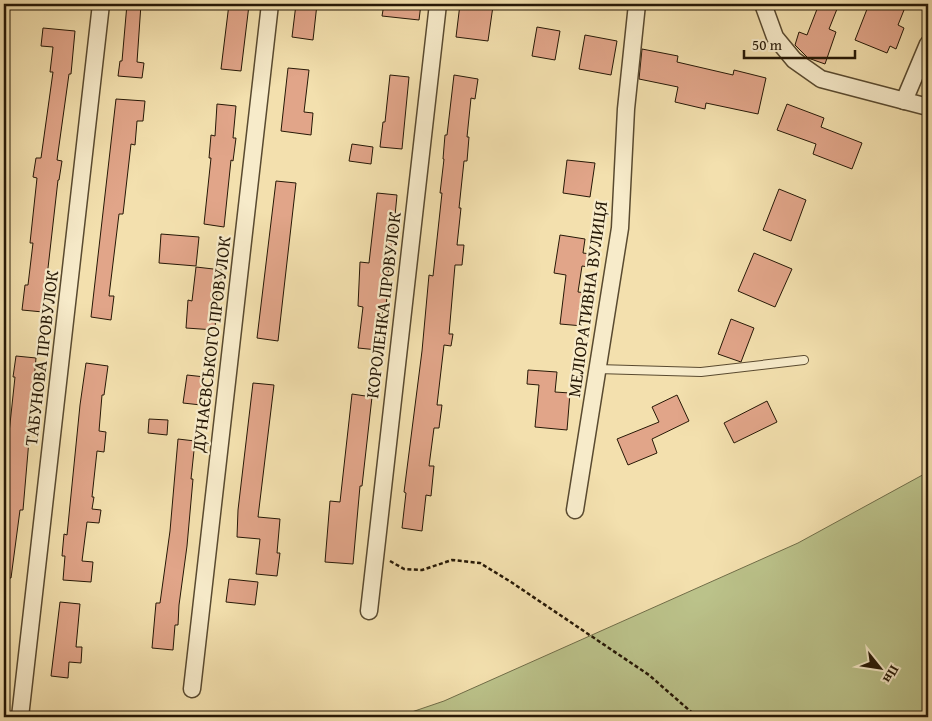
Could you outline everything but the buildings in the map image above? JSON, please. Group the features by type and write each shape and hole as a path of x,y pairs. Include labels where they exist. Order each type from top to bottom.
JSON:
{"street":[{"name":"ТАБУНОВА ПРОВУЛОК","path":"20,717 101,4"},
{"name":"ДУНАЄВСЬКОГО ПРОВУЛОК","path":"192,689 270,4"},
{"name":"КОРОЛЕНКА ПРОВУЛОК","path":"369,611 438,4"},
{"name":"МЕЛІОРАТИВНА ВУЛИЦЯ","path":"575,510 620,228 626,109 638,4"},
{"path":"763,4 775,36 794,60 821,79 928,107"},
{"path":"904,101 928,44"}],"lane":[{"path":"598,369 701,372 804,360"}],"path":[{"path":"377,541 390,560 404,569 422,570 452,560 480,563 648,675 697,717"}],"green space":[{"path":"928,472 928,717 397,717 444,701 798,543"}]}
